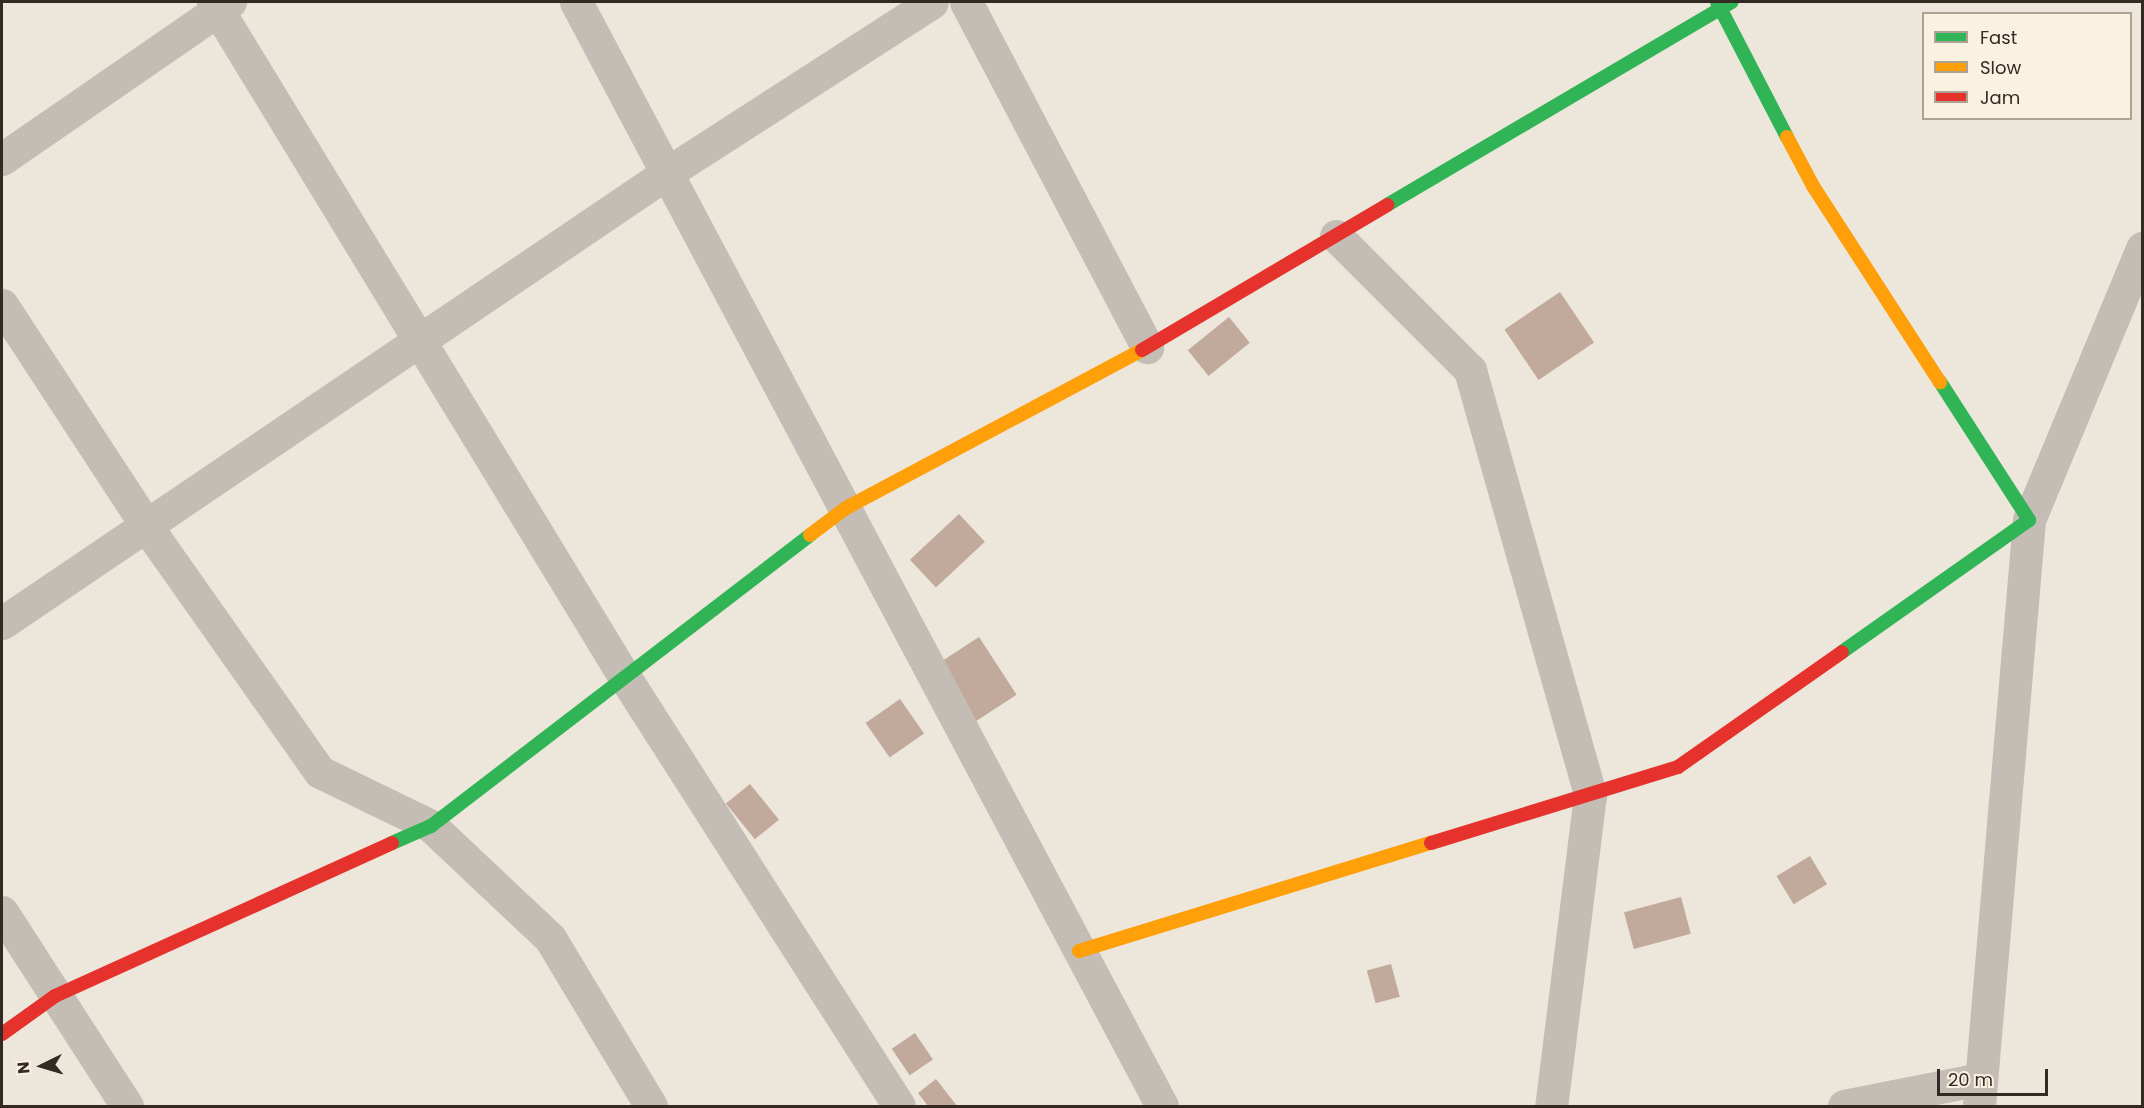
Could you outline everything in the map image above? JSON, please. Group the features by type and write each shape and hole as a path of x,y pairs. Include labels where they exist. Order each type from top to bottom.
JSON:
{"street":[{"path":"576,2 1162,1107"},
{"path":"2,623 668,173 932,2"},
{"path":"966,2 1147,347"},
{"path":"2,159 220,4 419,343 624,676 899,1107"},
{"path":"2,1034 55,996 431,826 846,508 1147,347 1723,4 1813,186 2029,520"},
{"path":"1335,236 1470,370 1590,795 1551,1107"},
{"path":"1844,1107 1979,1093 2029,520 2142,248"},
{"path":"2,305 147,527 320,772 431,826 550,938 651,1107"},
{"path":"1079,951 1678,767 2029,520"},
{"path":"2,912 127,1107"}],"building":[{"path":"1560,292 1594,343 1539,380 1504,329"},
{"path":"1229,317 1250,343 1209,376 1188,350"},
{"path":"959,514 985,542 936,587 910,560"},
{"path":"979,637 1017,695 975,722 937,664"},
{"path":"900,699 924,733 890,757 866,723"},
{"path":"750,784 779,820 755,839 726,804"},
{"path":"1810,856 1827,884 1794,904 1777,876"},
{"path":"1681,897 1691,934 1634,949 1624,912"},
{"path":"1391,964 1400,997 1376,1003 1367,970"},
{"path":"915,1033 933,1060 910,1075 892,1049"},
{"path":"936,1079 957,1106 928,1106 918,1093"}],"traffic: fast":[{"path":"1717,2 1787,137"},
{"path":"1387,205 1732,2"},
{"path":"1842,652 2029,520 1940,382"},
{"path":"392,843 431,826 810,535"}],"traffic: slow":[{"path":"1787,137 1813,186 1940,382"},
{"path":"810,535 846,508 1142,350"},
{"path":"1079,951 1431,843"}],"traffic: jam":[{"path":"1142,350 1387,205"},
{"path":"1431,843 1678,767 1842,652"},
{"path":"2,1034 55,996 392,843"}]}
